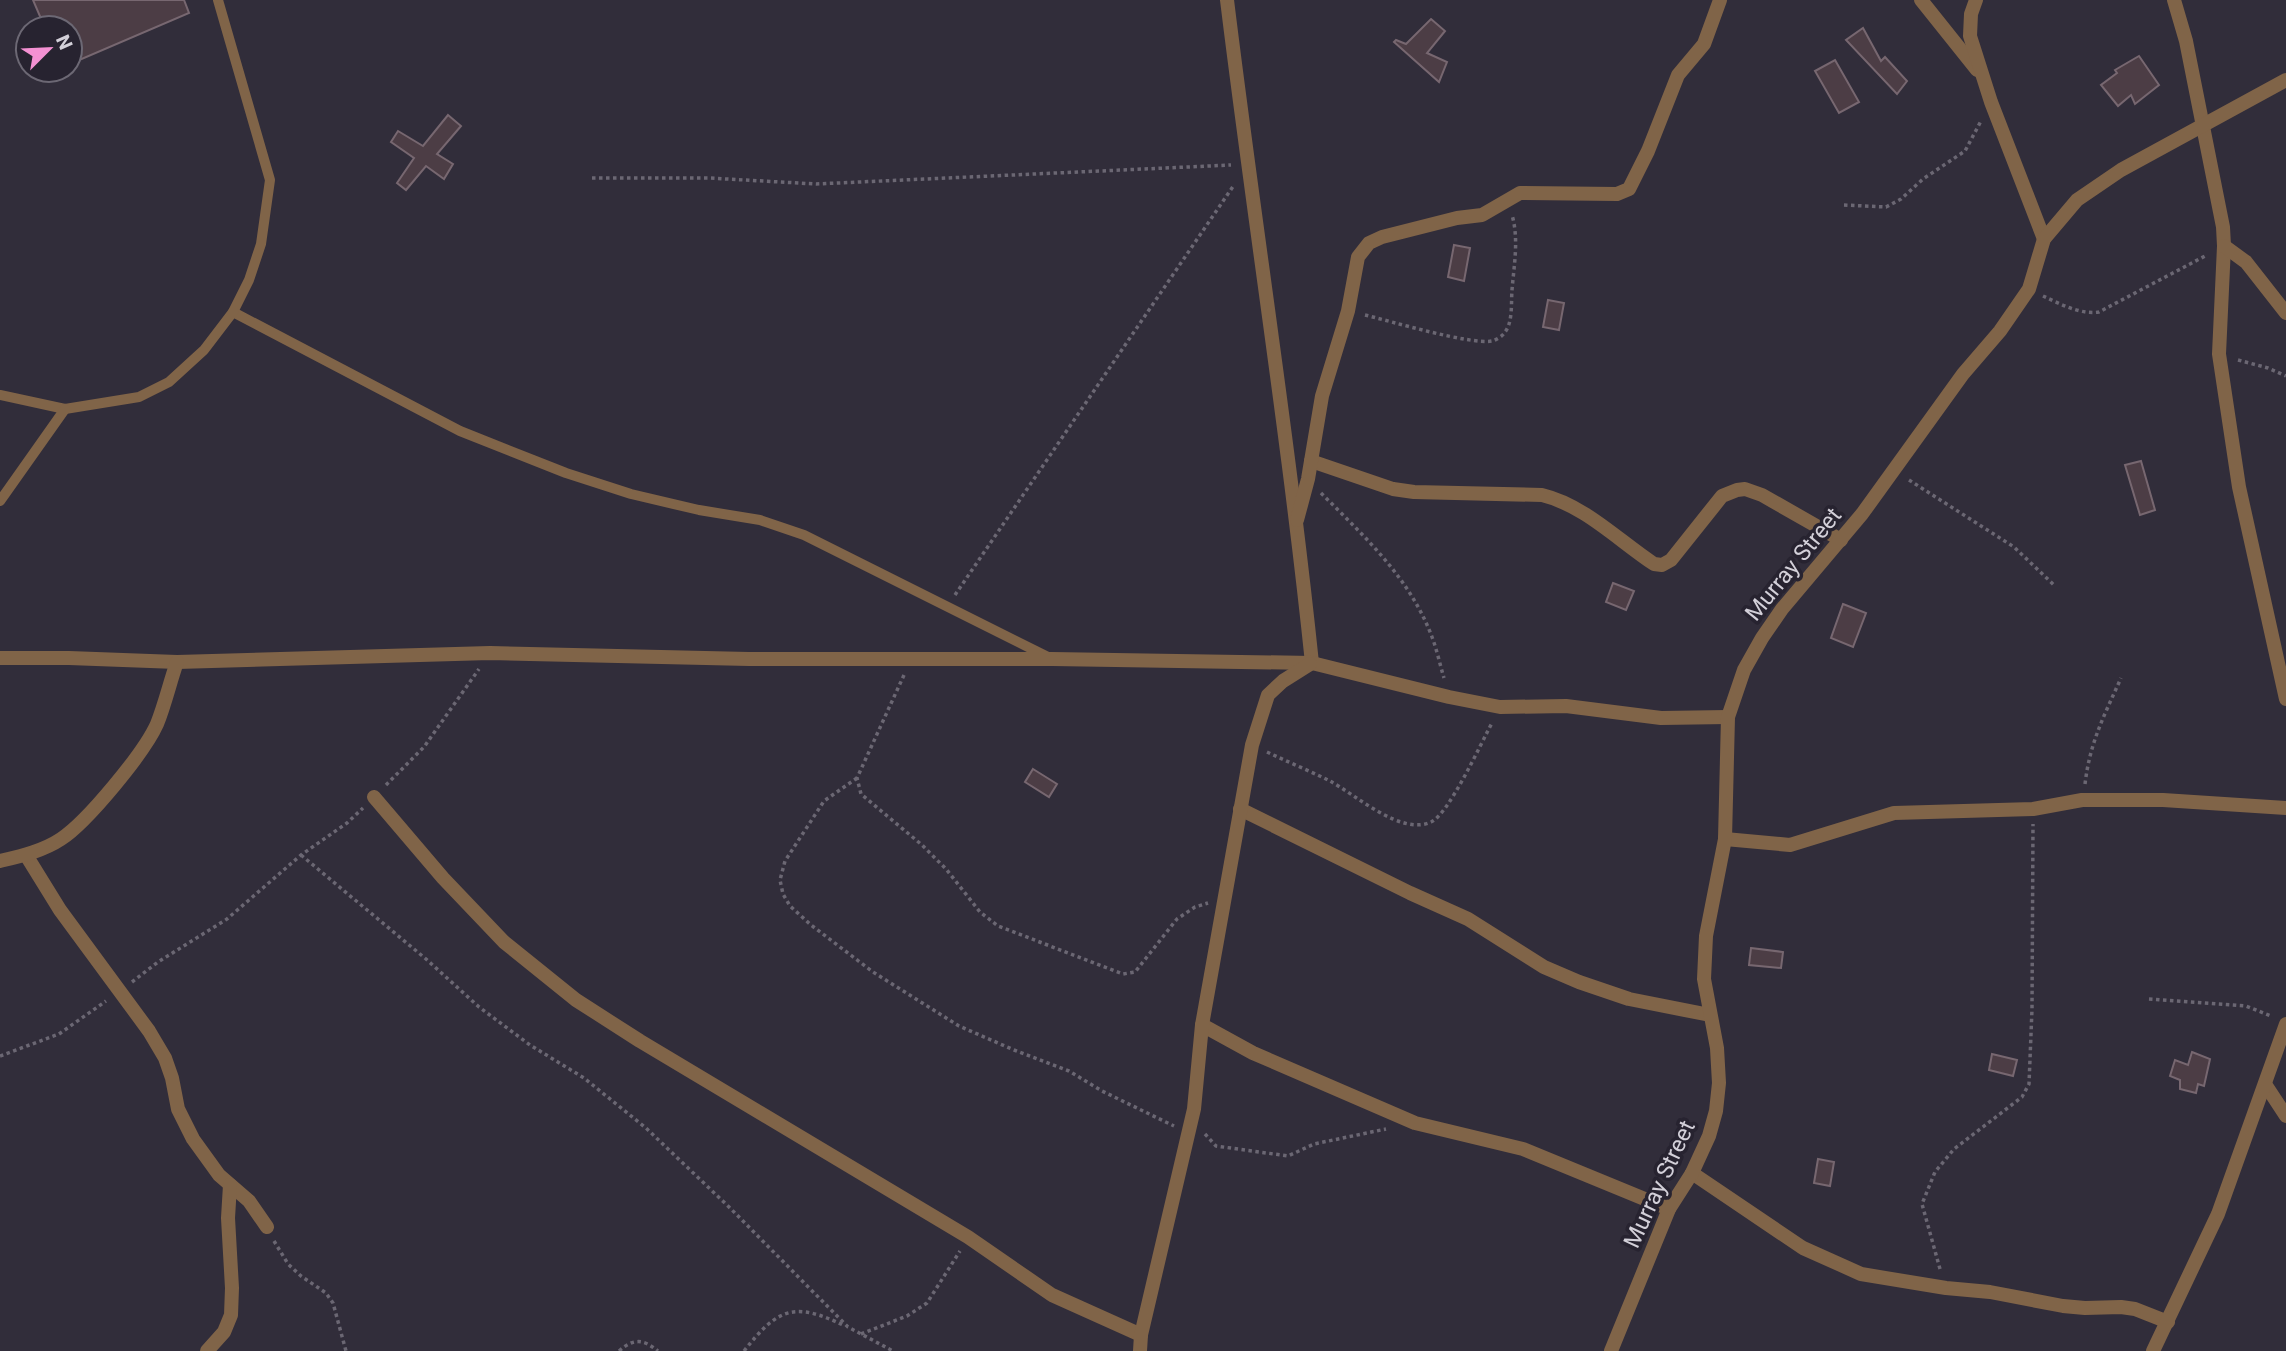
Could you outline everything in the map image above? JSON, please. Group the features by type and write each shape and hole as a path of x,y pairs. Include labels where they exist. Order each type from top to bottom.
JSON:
{"street":[{"path":"1227,0 1297,520 1312,663"},
{"path":"1297,520 1308,479 1322,396 1348,312 1358,257 1369,243 1382,237 1457,218 1482,215 1520,193 1617,194 1629,189 1648,151 1678,75 1704,44 1720,0"},
{"path":"1921,0 1983,77"},
{"path":"1976,0 1971,14 1970,36 1991,102 2044,239"},
{"path":"2174,0 2186,41 2224,246 2219,354 2239,487 2286,699"},
{"name":"Murray Street","path":"1611,1351 1669,1209 1692,1173 1709,1136 1716,1111 1719,1083 1717,1048 1704,979 1706,936 1725,839 1728,717 1744,670 1782,609 1841,540 1963,374 2000,331 2029,289 2044,239 2077,200 2121,170 2286,80"},
{"path":"2224,246 2246,262 2286,313"},
{"path":"1311,461 1393,489 1414,492 1542,495 1557,499 1588,517 1654,564 1662,565 1671,560 1722,496 1737,490 1745,489 1762,495 1841,540"},
{"path":"0,658 69,657 177,662 490,653 1312,663 1500,707 1566,706 1661,718 1728,717"},
{"path":"0,861 51,845 66,836 90,813 111,789 156,725 177,662"},
{"path":"1140,1351 1141,1335 1194,1109 1202,1025 1252,745 1268,695 1283,681 1312,663"},
{"path":"374,797 443,878 505,942 576,1000 968,1237 1052,1294 1141,1335"},
{"path":"1725,839 1790,845 1894,813 2033,809 2082,800 2163,800 2286,808"},
{"path":"1240,809 1468,919 1544,967 1629,999 1710,1015"},
{"path":"26,855 60,909 149,1031 165,1058 184,1124 207,1160 249,1201 267,1227"},
{"path":"2153,1351 2218,1214 2265,1084 2281,1021"},
{"path":"1202,1025 1254,1053 1415,1123 1522,1149 1669,1209"},
{"path":"2265,1084 2286,1116"},
{"path":"1692,1173 1803,1248 1861,1275 1990,1292 2063,1306 2121,1307 2168,1322"},
{"path":"206,1351 224,1332 231,1315 228,1218 230,1185"}],"lane":[{"path":"0,395 65,409 139,397 169,382 204,350 233,312 261,244 270,180 218,0"},
{"path":"233,312 460,431 566,473 631,494 699,510 760,520 804,535 1052,659"},
{"path":"0,501 65,409"}],"path":[{"path":"1844,205 1886,206 1901,199 1923,179 1965,151 1991,102"},
{"path":"592,178 709,178 816,184 1247,164"},
{"path":"948,606 1247,164"},
{"path":"1348,312 1459,337 1490,341 1499,338 1506,332 1510,318 1515,252 1513,219 1507,199"},
{"path":"2029,289 2062,305 2091,313 2099,312 2224,246"},
{"path":"2219,354 2286,376"},
{"path":"1894,470 2014,547 2054,585"},
{"path":"1308,479 1391,565 1414,599 1432,636 1449,697"},
{"path":"0,1056 59,1034 158,962 227,919 301,855 347,823 424,747 490,653"},
{"path":"910,660 857,778 824,801 785,861 780,880 783,894 790,906 873,972 959,1026 1069,1071 1102,1091 1189,1133"},
{"path":"2082,800 2089,753 2096,730 2121,678"},
{"path":"1252,745 1331,782 1391,819 1416,826 1433,822 1450,803 1500,707"},
{"path":"857,778 861,794 922,845 946,869 980,912 998,926 1112,971 1124,974 1135,972 1185,912 1223,899"},
{"path":"1946,1288 1922,1204 1935,1172 1954,1149 2022,1097 2029,1084 2033,809"},
{"path":"301,855 479,1007 530,1045 584,1078 646,1128 848,1327"},
{"path":"2149,999 2246,1006 2281,1021"},
{"path":"1194,1109 1204,1133 1216,1146 1274,1156 1288,1156 1314,1144 1415,1123"},
{"path":"267,1227 288,1264 326,1293 333,1303 346,1351"},
{"path":"861,1334 907,1316 927,1303 968,1237"},
{"path":"744,1351 759,1331 777,1315 795,1311 820,1314 893,1351"},
{"path":"619,1351 633,1341 641,1340 658,1351"}],"building":[{"path":"33,0 184,0 189,13 84,58 84,14 39,14"},
{"path":"1431,19 1445,31 1427,53 1447,62 1439,82 1394,42 1396,40 1406,44"},
{"path":"1863,28 1881,61 1885,57 1907,81 1897,94 1846,40"},
{"path":"2139,56 2159,85 2135,104 2131,95 2118,106 2101,85 2117,73 2115,70"},
{"path":"1835,60 1859,102 1839,113 1815,71"},
{"path":"448,115 461,126 437,154 453,164 444,179 426,166 406,190 397,183 414,158 391,142 398,131 423,146"},
{"path":"1454,245 1470,248 1464,281 1448,277"},
{"path":"1548,300 1564,303 1559,330 1543,327"},
{"path":"2141,461 2155,510 2140,515 2125,465"},
{"path":"1613,583 1634,591 1626,610 1606,602"},
{"path":"1843,604 1866,613 1853,647 1831,638"},
{"path":"1033,769 1057,784 1049,797 1025,782"},
{"path":"1751,948 1783,952 1781,968 1749,965"},
{"path":"2192,1052 2210,1059 2204,1086 2198,1084 2196,1093 2180,1089 2180,1080 2170,1076 2175,1060 2188,1065"},
{"path":"1992,1054 2017,1060 2013,1076 1989,1070"},
{"path":"1818,1159 1834,1162 1830,1186 1814,1183"}]}
